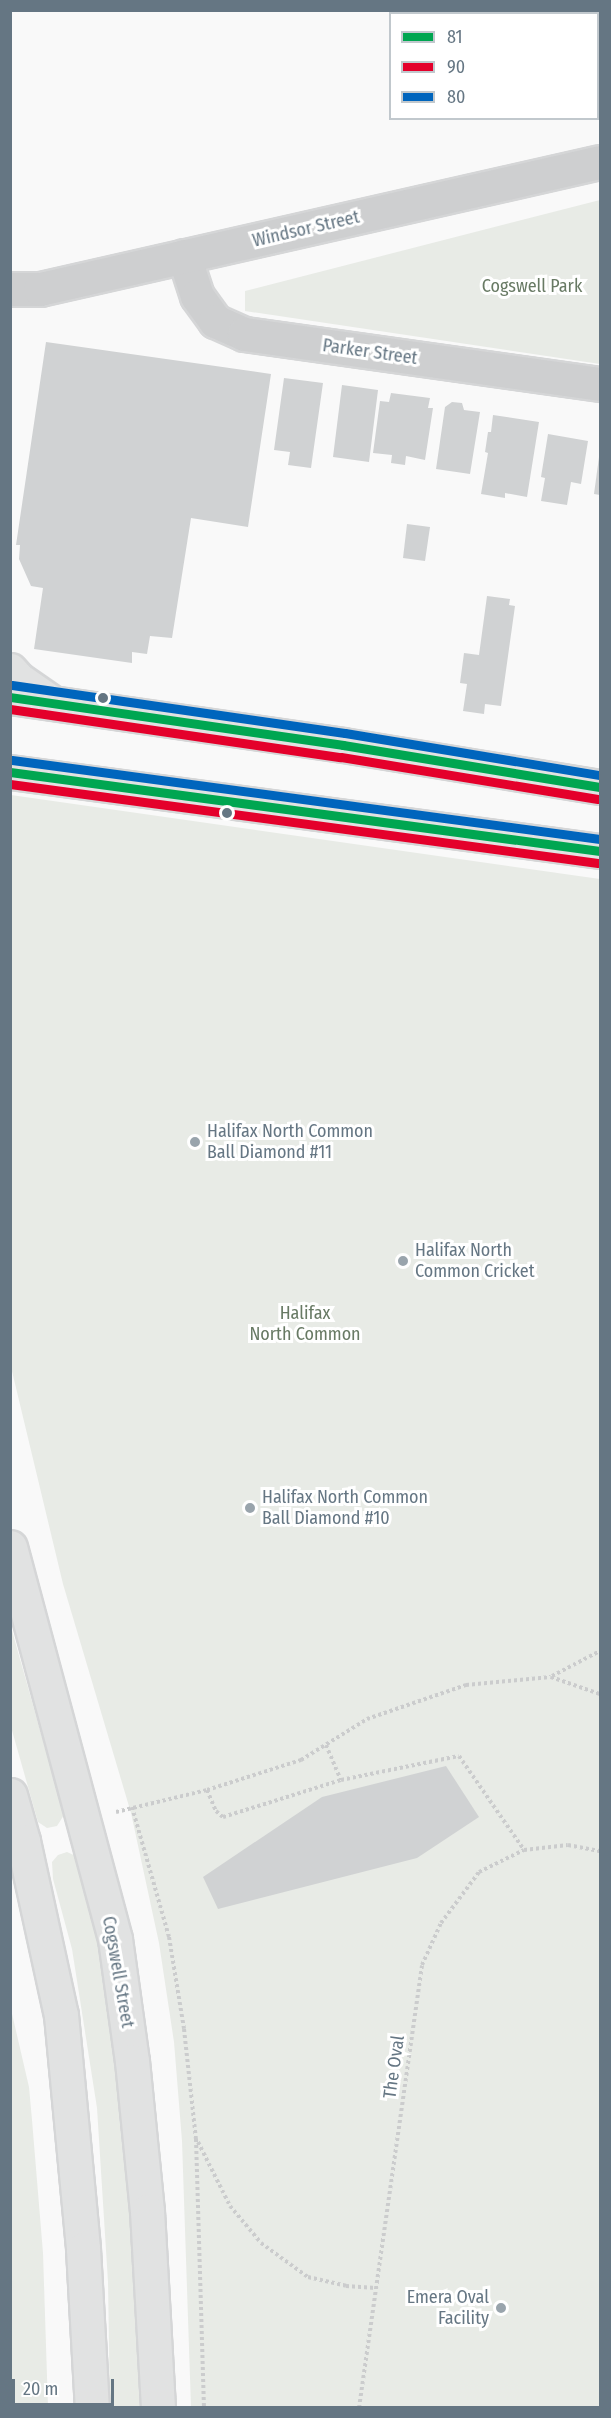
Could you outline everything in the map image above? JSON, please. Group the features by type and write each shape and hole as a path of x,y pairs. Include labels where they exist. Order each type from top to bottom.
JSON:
{"main road":[{"path":"10,670 18,679 52,703"},
{"path":"10,698 343,745 600,787"},
{"path":"10,772 600,851"},
{"name":"Cogswell Street","path":"10,1547 115,1940 132,2061 147,2211 158,2408"},
{"path":"10,1795 23,1841 61,2015 83,2249 92,2408"}],"street":[{"name":"Windsor Street","path":"10,289 40,289 600,162"},
{"name":"Parker Street","path":"184,256 197,296 215,321 244,334 600,384"}],"path":[{"path":"204,2408 196,2139 184,2029 169,1936 132,1807 207,1790 301,1760 367,1719 466,1685 551,1677 600,1651"},
{"path":"551,1677 600,1694"},
{"path":"326,1745 341,1780"},
{"path":"207,1790 216,1811 223,1817 341,1780 459,1756 524,1850"},
{"name":"The Oval","path":"359,2408 422,1965 441,1923 479,1872 524,1850 568,1845 600,1851"},
{"path":"196,2139 230,2206 261,2242 308,2277 346,2286 376,2288"}],"green space":[{"name":"Cogswell Park","path":"600,200 600,364 245,311 245,291"},
{"name":"Halifax North Common","path":"11,795 600,879 600,2407 191,2407 182,2141 174,2042 159,1943 131,1813 63,1584 11,1367"},
{"path":"11,1627 64,1815 57,1826 47,1828 38,1822 11,1727"},
{"path":"67,1852 78,1857 103,1948 113,2018 118,2098 131,2171 140,2407 110,2407 108,2282 97,2108 72,1949 53,1879 52,1862 58,1855"},
{"path":"10,2005 29,2087 43,2253 48,2407 11,2407"}],"building":[{"path":"46,342 271,374 248,527 191,518 172,638 150,636 147,654 132,652 132,663 34,649 43,588 31,586 19,559 20,545 16,545"},
{"path":"284,378 323,383 311,468 288,465 290,452 274,450"},
{"path":"342,385 378,390 369,462 333,457"},
{"path":"391,393 430,398 428,408 433,408 425,460 406,456 405,465 391,463 392,455 373,453 380,401 389,402"},
{"path":"452,402 462,403 464,410 480,412 470,474 436,469 445,407"},
{"path":"493,415 539,422 527,497 505,493 505,498 481,494 488,453 485,452 488,432 491,432"},
{"path":"548,434 588,441 581,484 571,482 567,505 541,501 545,478 541,477"},
{"path":"600,457 600,495 594,494"},
{"path":"407,524 430,527 425,561 403,558"},
{"path":"487,596 510,599 509,605 515,606 501,706 485,704 484,714 463,711 467,684 460,683 464,653 479,655"},
{"path":"446,1766 479,1817 417,1858 218,1909 203,1877 322,1797"}],"transit line":[{"name":"80","path":"12,685 345,733 600,775"},
{"name":"81","path":"10,697 343,745 600,787"},
{"name":"90","path":"10,709 341,757 598,799"},
{"name":"80","path":"12,760 600,839"},
{"name":"81","path":"10,772 600,851"},
{"name":"90","path":"10,784 598,863"}],"place":[{"name":"Halifax North Common Ball Diamond #11","path":"195,1142"},
{"name":"Halifax North Common Cricket","path":"403,1261"},
{"name":"Halifax North Common Ball Diamond #10","path":"250,1508"},
{"name":"Emera Oval Facility","path":"501,2308"}]}
